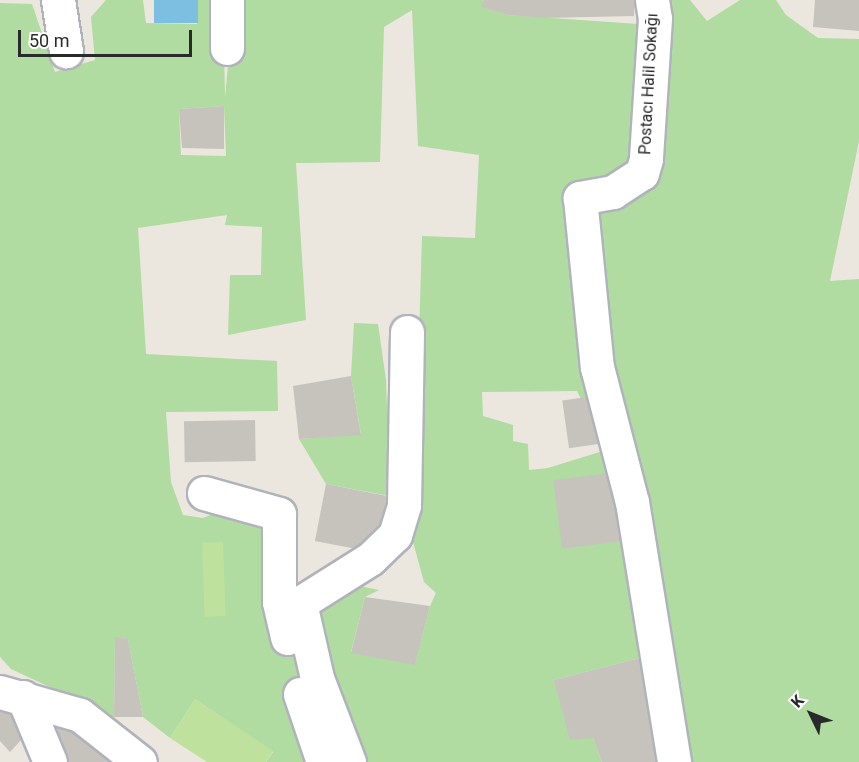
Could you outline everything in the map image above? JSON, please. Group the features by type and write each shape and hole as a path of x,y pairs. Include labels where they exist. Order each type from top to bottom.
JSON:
{"street":[{"path":"58,0 66,51"},
{"path":"227,0 227,48"},
{"name":"Postacı Halil Sokağı","path":"652,0 655,18 646,159 642,173 613,192 580,198 597,367 633,502 674,762"},
{"path":"349,762 317,678 300,603 370,559 394,535 404,505 407,332"},
{"path":"204,493 279,514 279,602 301,695 323,762"},
{"path":"11,694 50,762"},
{"path":"11,694 80,715 140,762"}],"green space":[{"path":"106,0 143,0 146,23 197,24 198,0 223,0 225,98 234,0 484,0 482,7 508,15 638,24 643,0 690,0 707,21 740,0 776,0 786,15 818,38 859,39 859,141 830,281 859,279 859,762 684,762 640,658 554,680 593,738 602,762 359,762 314,610 354,585 379,590 365,597 351,652 415,664 430,606 436,593 424,582 413,542 422,236 475,238 479,155 418,146 412,10 384,27 380,162 296,163 306,320 228,335 230,275 261,275 262,227 225,225 227,215 138,228 146,354 277,361 278,411 166,412 171,482 183,515 203,518 226,509 288,520 291,622 334,762 266,762 273,752 195,699 170,738 143,717 128,639 115,638 114,717 11,669 0,657 0,3 32,4 55,72 95,60 91,17","holes":["224,106 226,156 181,155 179,109","577,391 606,450 548,468 529,470 528,444 513,441 513,425 483,416 482,392"]},
{"path":"354,323 378,324 386,380 390,496 326,484 299,439 361,434 351,376"},
{"path":"223,542 226,616 205,617 202,543"},
{"path":"195,699 273,751 266,762 207,762 170,738"}],"water":[{"path":"154,0 198,0 198,23 154,23"}],"building":[{"path":"484,0 635,0 634,16 543,18 508,15 481,7"},
{"path":"815,0 859,0 859,31 813,27"},
{"path":"224,106 224,149 182,148 179,109"},
{"path":"351,376 361,435 299,439 293,386"},
{"path":"595,396 602,444 569,448 562,401"},
{"path":"255,420 256,461 185,462 184,421"},
{"path":"619,472 627,540 562,549 553,480"},
{"path":"326,484 390,496 379,553 315,541"},
{"path":"365,597 430,606 415,665 351,653"},
{"path":"115,637 128,639 143,717 114,717"},
{"path":"640,658 660,762 602,762 593,738 570,740 554,680"},
{"path":"0,693 33,727 10,752 0,741"},
{"path":"38,703 139,762 67,762 53,742"}]}
